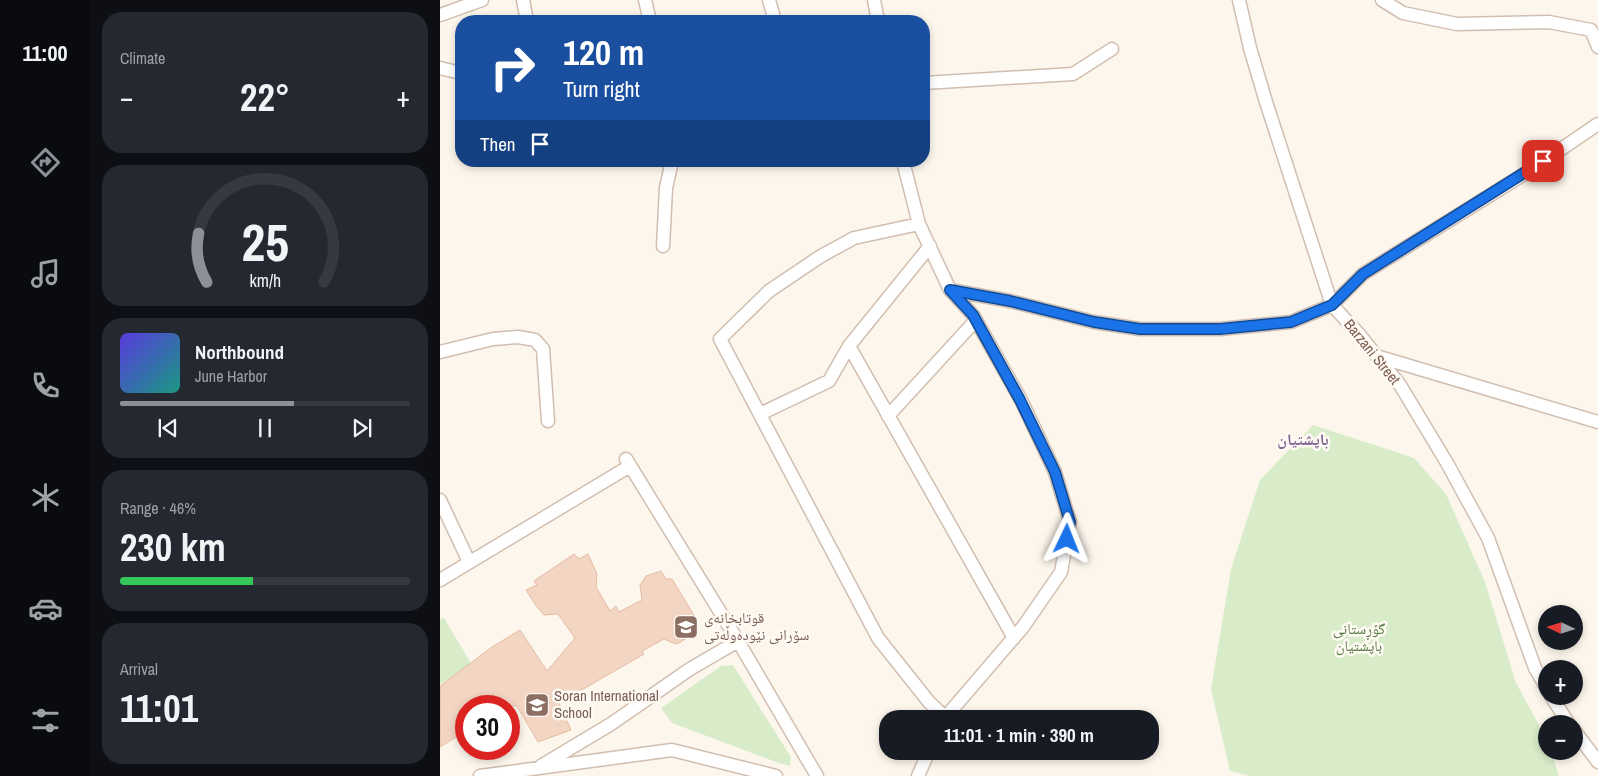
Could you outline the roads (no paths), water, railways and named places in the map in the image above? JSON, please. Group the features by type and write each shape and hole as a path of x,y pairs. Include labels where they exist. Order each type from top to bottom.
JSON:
{"street":[{"path":"440,15 482,0"},
{"path":"523,0 526,15"},
{"path":"645,0 649,15"},
{"path":"770,0 774,15"},
{"path":"874,0 877,15"},
{"name":"Barzani Street","path":"1239,0 1250,48 1266,102 1332,305 1358,333 1400,385 1447,463 1488,538 1538,673"},
{"path":"1382,0 1403,13 1457,24 1549,22 1591,30 1598,47"},
{"path":"930,84 1073,74 1112,49"},
{"path":"440,68 455,72"},
{"path":"950,290 1010,301 1094,322 1140,329 1220,329 1291,322 1332,305 1363,274 1529,171 1598,124"},
{"path":"662,246 666,188 671,167"},
{"path":"905,167 919,224 950,290 973,315 1020,400 1055,472 1070,522 1061,572 1023,627 951,710"},
{"path":"919,224 854,238 822,256 769,291 720,339 878,638 936,710"},
{"path":"760,414 829,382 849,346 930,246"},
{"path":"888,416 976,320"},
{"path":"440,352 493,339 518,337 534,340 543,349 548,421"},
{"path":"849,346 1014,638"},
{"path":"1376,356 1598,422"},
{"path":"440,580 628,462 738,641 817,776"},
{"path":"440,500 469,562"},
{"path":"537,768 611,724 690,669 738,641"},
{"path":"1583,742 1598,762"},
{"path":"480,776 672,750 776,776"},
{"path":"918,776 925,760"}],"place":[{"name":"قوتابخانەی سۆرانی نێودەوڵەتی","path":"686,627"},
{"name":"Soran International School","path":"537,705"}],"district":[{"name":"باپشتیان","path":"1303,439"}],"park label":[{"name":"گۆڕستانی باپشتیان","path":"1359,638"}]}
